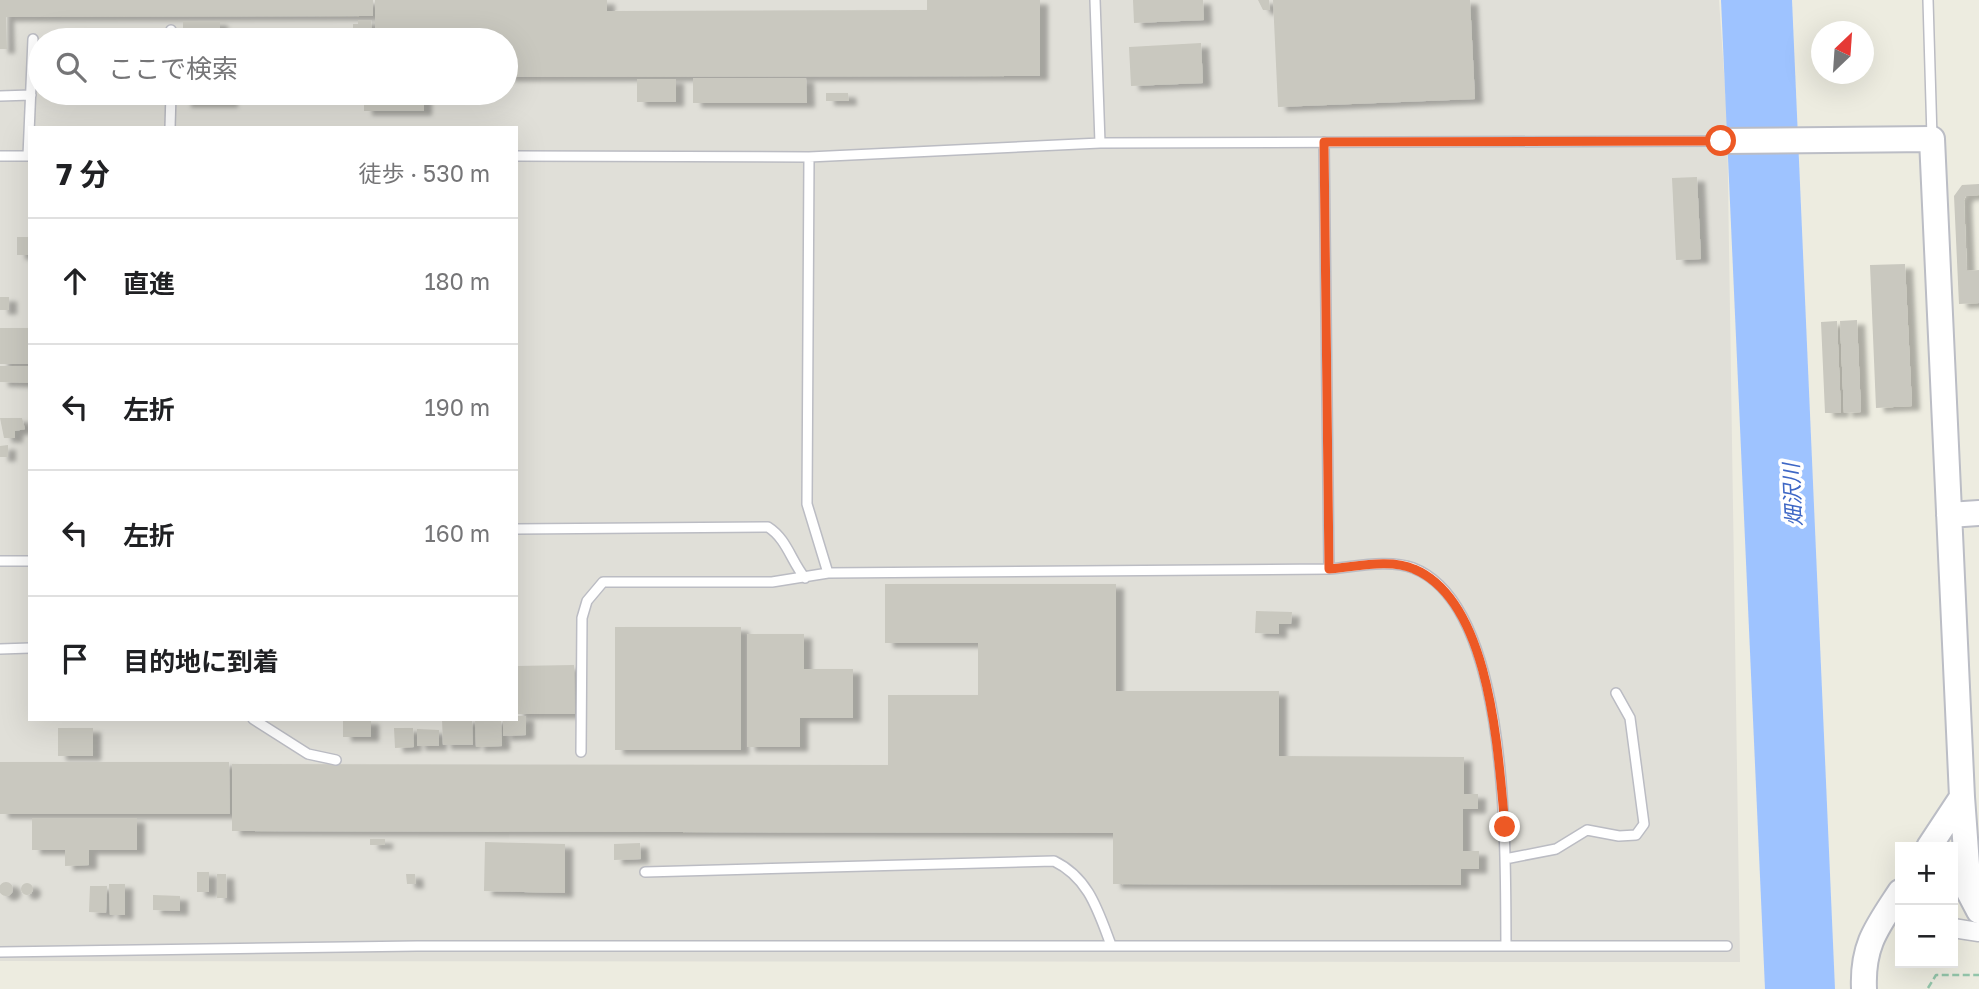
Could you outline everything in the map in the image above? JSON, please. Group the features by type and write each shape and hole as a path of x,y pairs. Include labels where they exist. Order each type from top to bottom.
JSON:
{"street":[{"path":"1721,141 1933,139 1962,797 1969,891 1979,911"},
{"path":"1949,514 1979,513"},
{"path":"1932,842 1962,797"},
{"path":"1864,989 1865,953 1892,920"},
{"path":"1958,929 1979,932"}],"lane":[{"path":"1095,0 1100,143"},
{"path":"1928,0 1933,139"},
{"path":"0,96 28,95"},
{"path":"30,126 31,105"},
{"path":"170,105 170,126"},
{"path":"518,156 809,157 1100,143 1721,141"},
{"path":"1324,142 1329,569"},
{"path":"0,156 28,156"},
{"path":"809,157 807,504 828,573"},
{"path":"518,529 768,527 778,534 787,547 791,561 805,578"},
{"path":"0,561 28,561"},
{"path":"581,752 582,618 587,601 603,582 772,582 828,573 1329,569 1398,564 1415,569 1451,601 1481,659 1496,733 1505,859 1506,945"},
{"path":"0,649 28,648"},
{"path":"1505,859 1556,849 1587,830 1636,835 1644,824 1630,718 1616,693"},
{"path":"256,721 308,754 336,760"},
{"path":"645,872 1054,861 1066,867 1088,889 1111,945"},
{"path":"0,952 444,946 1727,946"}],"path":[{"path":"1928,988 1936,975 1979,975"}],"shaded area":[{"path":"0,0 1719,0 1727,116 1740,962 0,961"}],"water":[{"name":"畑沢川","path":"1721,0 1792,0 1835,989 1765,989"}],"building":[{"path":"0,0 373,0 373,16 6,17 7,49 0,49"},
{"path":"375,0 607,0 607,11 927,10 927,0 1040,0 1040,76 518,77 518,28 375,28"},
{"path":"1133,0 1203,0 1204,20 1134,23"},
{"path":"1258,0 1269,0 1270,10 1263,10"},
{"path":"1273,0 1470,0 1475,99 1278,107"},
{"path":"358,20 371,20 371,28 353,28 353,24 358,24"},
{"path":"183,21 220,21 220,28 183,28"},
{"path":"1201,43 1203,83 1131,86 1129,47"},
{"path":"693,78 806,78 807,103 693,103"},
{"path":"637,79 676,79 676,102 637,102"},
{"path":"826,93 848,93 849,101 826,101"},
{"path":"364,105 424,105 424,111 364,111"},
{"path":"1697,177 1701,259 1676,260 1672,178"},
{"path":"1979,184 1979,195 1966,196 1964,200 1967,271 1979,270 1979,303 1959,304 1954,196 1962,185"},
{"path":"17,237 28,237 28,255 17,255"},
{"path":"1905,264 1912,406 1876,408 1870,265"},
{"path":"0,297 9,297 9,310 0,310"},
{"path":"1857,320 1861,412 1844,413 1840,321"},
{"path":"1837,321 1841,413 1825,413 1821,322"},
{"path":"0,328 28,328 28,364 0,364"},
{"path":"0,366 28,366 28,383 0,382"},
{"path":"0,418 22,418 25,429 15,431 15,438 4,438"},
{"path":"8,445 8,457 0,457 0,446"},
{"path":"885,584 1116,584 1116,691 1279,691 1279,756 1464,757 1464,794 1478,794 1478,809 1463,809 1463,851 1479,851 1479,869 1461,869 1461,885 1113,884 1113,833 232,831 232,764 888,765 888,695 978,695 978,643 885,643"},
{"path":"1256,611 1292,612 1291,624 1279,624 1279,634 1255,633"},
{"path":"615,627 741,627 741,750 615,750"},
{"path":"747,634 804,634 804,669 853,669 853,718 800,718 800,747 747,747"},
{"path":"574,665 575,714 518,714 518,666"},
{"path":"518,716 526,716 526,735 503,736 503,721 518,721"},
{"path":"343,721 371,721 371,737 343,737"},
{"path":"442,721 472,721 473,745 443,745"},
{"path":"475,721 501,721 502,746 476,747"},
{"path":"58,728 93,728 93,756 58,756"},
{"path":"394,728 413,728 414,747 395,748"},
{"path":"417,729 439,730 439,746 417,746"},
{"path":"0,762 229,762 230,814 0,814"},
{"path":"32,818 137,818 137,850 89,850 89,865 65,866 65,850 32,850"},
{"path":"370,839 385,839 385,845 370,845"},
{"path":"485,842 565,844 565,893 484,891"},
{"path":"640,843 641,859 614,860 614,844"},
{"path":"197,872 209,872 209,892 197,892"},
{"path":"217,874 226,874 227,898 217,898"},
{"path":"406,874 415,874 416,884 407,884"},
{"path":"6,882 11,884 11,894 6,896 1,894 -1,889 1,884"},
{"path":"27,883 33,889 27,895 21,889"},
{"path":"109,884 125,884 125,915 110,915"},
{"path":"90,886 107,886 106,913 89,912"},
{"path":"153,895 180,896 180,911 153,910"}],"route":[{"path":"1505,827 1496,733 1481,659 1451,601 1434,583 1415,569 1398,564 1329,569 1324,142 1721,141"}]}
